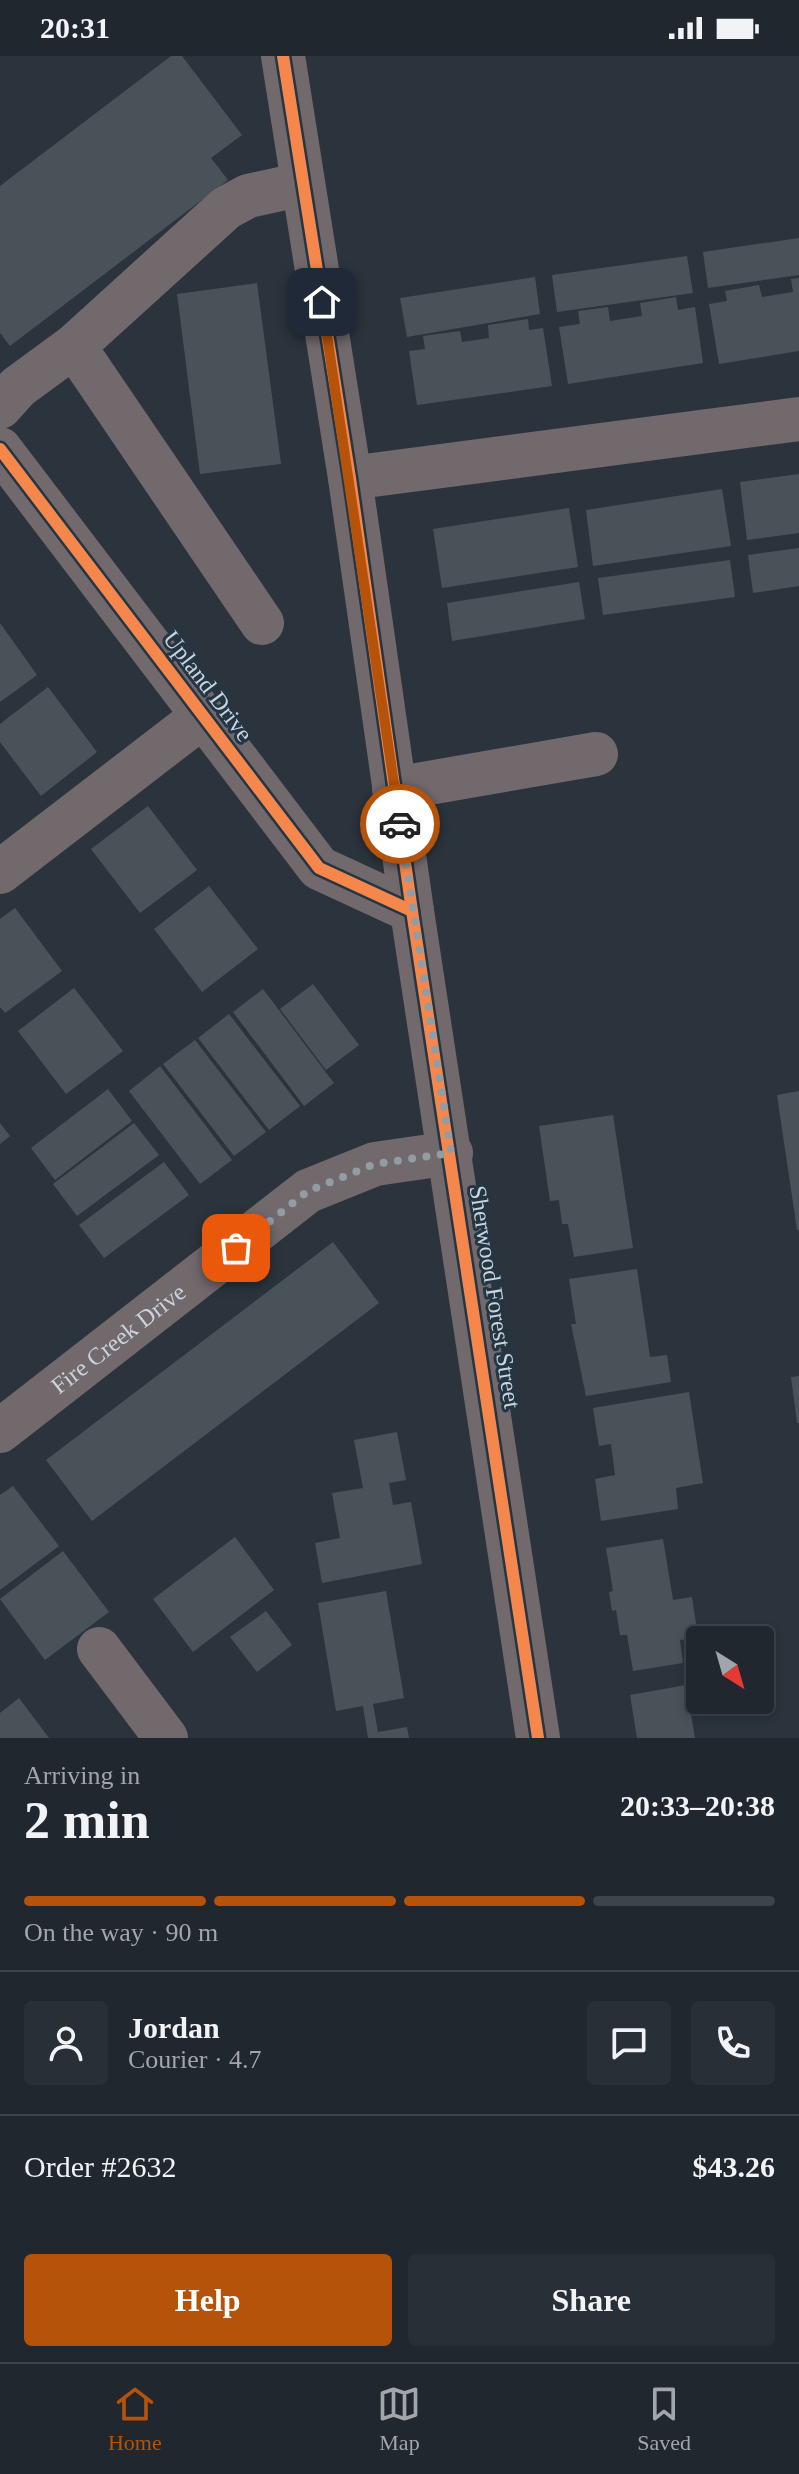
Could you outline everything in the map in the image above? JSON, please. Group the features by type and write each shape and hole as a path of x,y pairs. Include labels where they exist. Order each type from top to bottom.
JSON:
{"street":[{"name":"Sherwood Forest Street","path":"283,56 350,478 412,911 538,1738"},
{"path":"0,407 18,387 74,346 226,208 248,196 303,184"},
{"path":"74,346 262,623"},
{"path":"350,478 799,419"},
{"name":"Upland Drive","path":"0,449 319,868 412,911"},
{"path":"0,872 203,716"},
{"path":"394,789 596,754"},
{"name":"Fire Creek Drive","path":"0,1431 308,1191 375,1164 451,1153"},
{"path":"99,1649 166,1738"}],"building":[{"path":"171,56 182,56 242,135 211,158 228,180 10,346 0,333 0,186"},
{"path":"799,238 799,275 708,288 703,252"},
{"path":"687,256 693,293 557,312 552,275"},
{"path":"535,277 540,314 407,337 400,298"},
{"path":"799,278 799,351 719,364 709,304 727,301 725,291 759,285 762,297 793,292 791,279"},
{"path":"257,283 281,464 200,474 177,294"},
{"path":"676,297 678,310 695,307 703,363 568,384 559,327 580,324 578,311 608,307 610,321 642,316 640,303"},
{"path":"528,319 529,330 543,328 552,386 417,405 409,351 425,349 423,336 460,331 462,342 489,338 488,325"},
{"path":"799,474 799,533 747,540 740,482"},
{"path":"722,489 731,546 593,566 586,510"},
{"path":"569,508 578,567 442,588 433,529"},
{"path":"799,548 799,586 753,593 748,555"},
{"path":"730,560 735,597 603,615 598,578"},
{"path":"579,582 585,619 452,641 447,603"},
{"path":"0,623 37,675 0,702"},
{"path":"48,687 97,752 41,796 0,742 0,724"},
{"path":"148,806 197,870 140,913 91,849"},
{"path":"209,886 258,949 202,992 154,929"},
{"path":"15,908 62,971 5,1013 0,1007 0,919"},
{"path":"313,984 359,1045 326,1070 280,1009"},
{"path":"74,988 123,1051 66,1094 18,1031"},
{"path":"263,989 334,1083 304,1106 233,1012"},
{"path":"229,1014 300,1106 269,1130 198,1038"},
{"path":"195,1040 266,1132 234,1156 163,1064"},
{"path":"160,1066 232,1160 200,1184 129,1091"},
{"path":"108,1089 132,1121 55,1180 31,1148"},
{"path":"799,1091 799,1230 797,1230 777,1095"},
{"path":"613,1115 633,1248 574,1257 568,1224 562,1224 559,1200 550,1201 539,1126"},
{"path":"0,1123 10,1136 0,1144"},
{"path":"134,1123 159,1155 77,1216 53,1184"},
{"path":"164,1162 189,1195 104,1258 79,1225"},
{"path":"333,1242 379,1303 92,1521 46,1460"},
{"path":"637,1269 650,1357 667,1355 671,1382 586,1396 571,1324 576,1324 569,1279"},
{"path":"799,1376 799,1423 797,1423 791,1377"},
{"path":"689,1392 703,1483 676,1488 678,1509 601,1521 595,1479 615,1475 611,1444 599,1446 593,1408"},
{"path":"397,1432 406,1480 389,1483 393,1505 411,1502 422,1564 322,1583 315,1543 340,1538 332,1493 363,1488 354,1440"},
{"path":"13,1486 59,1546 0,1590 0,1495"},
{"path":"235,1537 274,1590 193,1652 153,1599"},
{"path":"663,1539 673,1600 692,1597 696,1626 686,1626 686,1639 680,1640 683,1663 633,1671 627,1635 620,1635 616,1610 612,1611 609,1592 613,1591 606,1548"},
{"path":"63,1551 109,1612 45,1660 0,1599"},
{"path":"386,1591 404,1698 373,1704 378,1732 407,1727 409,1738 368,1738 363,1706 336,1711 318,1603"},
{"path":"266,1611 292,1645 257,1672 230,1637"},
{"path":"686,1685 686,1714 691,1714 695,1738 637,1738 630,1695"},
{"path":"19,1698 49,1738 0,1738 0,1713"}],"cycle path":[{"path":"283,56 350,478 412,911 538,1738"},
{"path":"0,449 319,868 412,911"}],"way so far":[{"path":"236,1248 308,1191 375,1164 451,1153 400,824"}],"route":[{"path":"322,302 400,824"}]}
